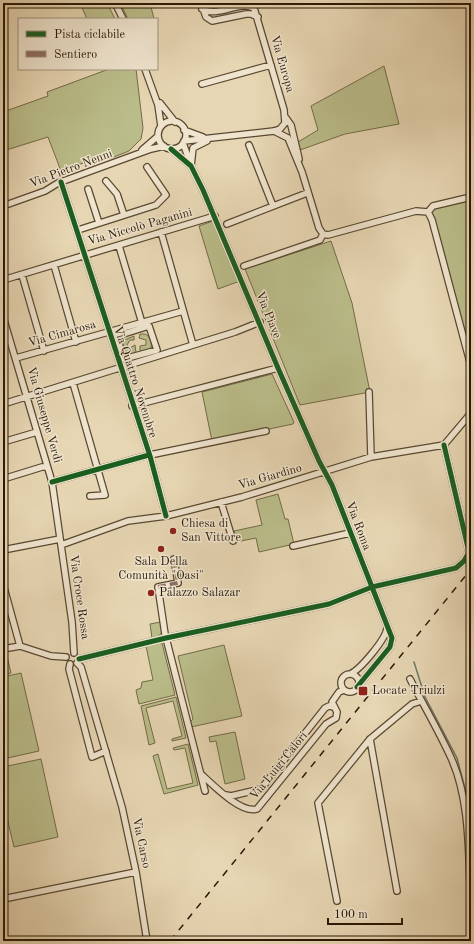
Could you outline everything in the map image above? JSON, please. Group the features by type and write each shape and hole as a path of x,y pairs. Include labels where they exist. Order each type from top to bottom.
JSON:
{"street":[{"path":"115,3 122,18"},
{"path":"202,6 212,12 250,5 256,11 258,17"},
{"path":"202,6 208,19 212,21 246,14 251,14 258,17"},
{"name":"Via Europa","path":"258,17 286,118 291,125 295,139 302,172"},
{"path":"202,84 271,65"},
{"path":"145,70 154,92 163,109 175,122 180,124 184,130 199,136 211,138"},
{"path":"154,92 162,126"},
{"path":"171,149 177,148 183,142 274,131 280,129 285,123 286,118"},
{"path":"164,146 158,136 162,126 167,122 175,122"},
{"path":"280,129 295,139"},
{"path":"184,130 183,142 190,164"},
{"path":"274,131 285,135 288,138 302,172 319,228 323,234 328,235 416,211 428,212"},
{"name":"Via Pietro Nenni","path":"125,160 146,148 158,136"},
{"path":"190,164 193,148 211,138"},
{"path":"250,145 272,206"},
{"name":"Via Pietro Nenni","path":"3,206 45,191 61,182 125,160 151,149 164,146"},
{"name":"Via Piave","path":"164,146 171,149 190,164 215,216 278,368 325,472"},
{"path":"78,230 156,205 166,195 147,166"},
{"path":"106,180 117,194 124,215"},
{"name":"Via Quattro Novembre","path":"61,182 78,230 120,368 149,455 166,516"},
{"path":"88,189 100,223"},
{"path":"227,224 308,193"},
{"path":"428,212 433,206 471,197"},
{"path":"428,212 432,220 471,366"},
{"name":"Via Niccolò Paganini","path":"3,280 215,216"},
{"path":"161,232 193,345"},
{"path":"244,266 320,240 323,234"},
{"path":"116,333 124,359 157,350 146,324 119,246"},
{"path":"54,265 76,342"},
{"path":"22,275 44,350"},
{"name":"Via Cimarosa","path":"16,358 109,332 116,333 183,311"},
{"name":"Via Giuseppe Verdi","path":"3,317 46,467 52,482 61,545"},
{"path":"3,404 27,398 260,322"},
{"path":"132,406 278,368"},
{"path":"73,383 105,495 90,496"},
{"path":"369,392 371,457"},
{"path":"70,664 166,638 294,610 329,604 372,587 456,568 464,561 469,552 444,445 471,413"},
{"path":"52,482 149,455 266,431"},
{"path":"3,442 37,432"},
{"name":"Via Giardino","path":"61,545 128,521 166,516 221,502 371,457 444,445"},
{"path":"3,479 46,467"},
{"name":"Via Roma","path":"325,472 332,484 387,626"},
{"path":"221,502 232,541"},
{"path":"293,546 350,533"},
{"path":"3,550 60,539"},
{"name":"Via Croce Rossa","path":"61,545 73,631 74,653"},
{"path":"174,559 178,583 158,587 166,638 180,700 205,791"},
{"path":"3,584 20,646"},
{"path":"387,626 392,641 390,647 353,691 344,690 341,685 341,680 345,675 358,670 384,637 387,626"},
{"path":"3,649 20,646 51,656 66,657 68,654 74,653"},
{"name":"Via Carso","path":"74,653 81,667 122,807 136,872 148,941"},
{"path":"66,657 70,664 68,668 92,757 106,751"},
{"path":"350,674 357,678 359,682 357,687"},
{"path":"410,679 453,761 460,784 464,810 471,904"},
{"name":"Via Luigi Calori","path":"201,774 224,794 254,811 260,807 326,724 336,718 337,712 332,704 333,700 340,690 344,690"},
{"path":"337,901 318,803 370,739 412,704 421,701"},
{"name":"Via Luigi Calori","path":"224,794 231,796 261,789 325,708 329,706 334,707"},
{"path":"370,739 397,891"},
{"path":"243,806 241,799 244,793"},
{"path":"464,810 471,807"},
{"path":"3,899 136,872"}],"green space":[{"path":"80,3 107,3 114,18 87,18"},
{"path":"120,3 150,3 154,18 128,18"},
{"path":"384,66 399,124 345,134 300,150 298,142 318,130 311,106"},
{"path":"106,70 136,70 143,128 141,139 129,151 109,159 106,155 61,171 48,137 3,151 3,112 48,96 47,92"},
{"path":"467,201 471,218 471,356 431,213 434,209"},
{"path":"213,221 240,281 218,289 199,226"},
{"path":"331,241 352,303 370,392 300,405 245,269"},
{"path":"140,334 147,335 150,339 150,350 140,352 140,346 146,345 146,340 139,338"},
{"path":"134,336 134,340 130,340 127,345 130,348 135,345 136,353 127,355 122,345 122,341"},
{"path":"272,374 294,422 293,424 212,441 202,392"},
{"path":"278,494 285,519 288,519 294,544 259,552 256,538 236,542 234,531 262,525 256,500"},
{"path":"161,622 162,632 158,637 152,638 150,624"},
{"path":"162,643 175,695 139,704 136,690 141,688 142,682 153,680 146,646"},
{"path":"224,645 242,716 191,727 190,722 193,719 178,656"},
{"path":"3,656 7,656 11,673 3,675"},
{"path":"21,673 39,751 3,759 3,677"},
{"path":"176,697 186,738 172,741 172,739 182,736 173,701 146,708 155,743 149,745 141,706"},
{"path":"235,732 245,779 225,784 216,741 210,742 209,737"},
{"path":"188,744 198,785 164,794 153,756 158,754 167,789 193,783 185,748 174,750 173,748"},
{"path":"41,759 58,837 14,847 3,801 3,767"}],"waterway":[{"path":"414,662 425,697 457,758 468,800"}],"railway":[{"path":"170,941 471,569"}],"marked path":[{"path":"158,587 178,583 174,559"}],"cycle path":[{"path":"171,149 191,166 203,190 278,368 319,461 332,485 392,638 390,647 357,687"},
{"path":"61,182 150,456 166,516"},
{"path":"79,659 166,638 329,604 372,587 456,568 464,561 469,552 444,445"},
{"path":"52,482 149,455"}],"place":[{"name":"Chiesa di San Vittore","path":"173,531"},
{"name":"Sala Della Comunità \"Oasi\"","path":"161,549"},
{"name":"Palazzo Salazar","path":"151,593"},
{"name":"Locate Triulzi","path":"363,691"}]}
